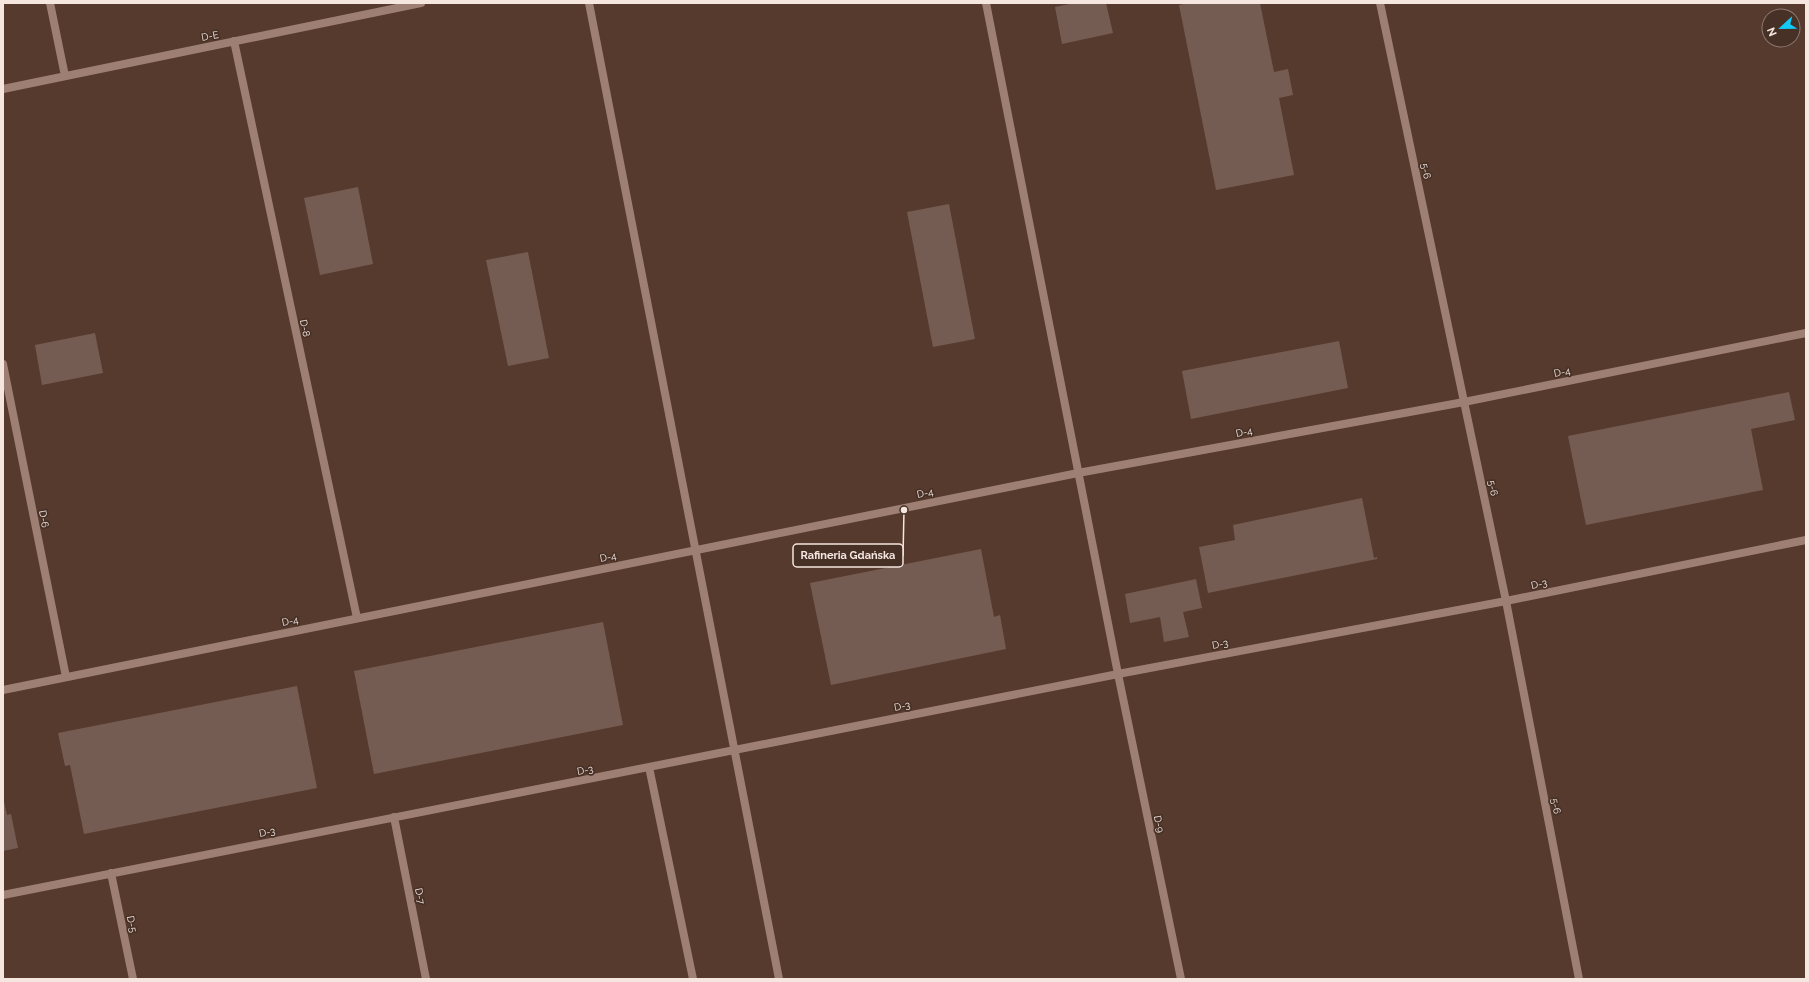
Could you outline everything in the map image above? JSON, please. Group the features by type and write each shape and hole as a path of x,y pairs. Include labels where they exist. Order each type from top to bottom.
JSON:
{"lane":[{"path":"50,3 65,76"},
{"name":"D-E","path":"3,89 421,3"},
{"path":"589,3 779,979"},
{"name":"D-9","path":"986,3 1118,674 1181,979"},
{"name":"5-6","path":"1380,3 1506,601 1579,979"},
{"name":"D-8","path":"234,41 357,618"},
{"name":"D-4","path":"3,690 695,549 1078,473 1464,402 1806,334"},
{"name":"D-6","path":"3,364 66,677"},
{"name":"D-3","path":"3,895 1118,674 1506,601 1806,540"},
{"path":"649,767 693,979"},
{"name":"D-7","path":"394,818 426,979"},
{"name":"D-5","path":"111,874 133,979"}],"shaded area":[{"path":"3,3 1806,3 1806,979 3,979"}],"building":[{"path":"1074,3 1106,3 1113,33 1062,44 1055,7"},
{"path":"1188,3 1260,3 1274,72 1288,69 1293,95 1279,98 1294,175 1216,190 1179,5"},
{"path":"358,187 373,264 320,275 304,198"},
{"path":"949,204 975,339 933,347 907,212"},
{"path":"528,252 549,358 508,366 486,260"},
{"path":"95,333 103,373 42,385 35,345"},
{"path":"1339,341 1348,388 1191,419 1182,371"},
{"path":"1789,392 1795,420 1751,429 1763,490 1586,525 1568,436"},
{"path":"1362,498 1374,558 1377,557 1377,559 1208,593 1199,547 1235,540 1233,525"},
{"path":"981,549 994,617 1000,615 1006,649 831,685 810,583"},
{"path":"1196,579 1202,608 1183,612 1189,637 1164,642 1160,617 1130,623 1125,594"},
{"path":"603,622 623,725 374,774 354,671"},
{"path":"297,686 317,788 84,834 70,765 65,766 58,733"},
{"path":"3,797 7,815 11,814 18,848 3,851"}],"place":[{"name":"Rafineria Gdańska","path":"904,510"}]}
